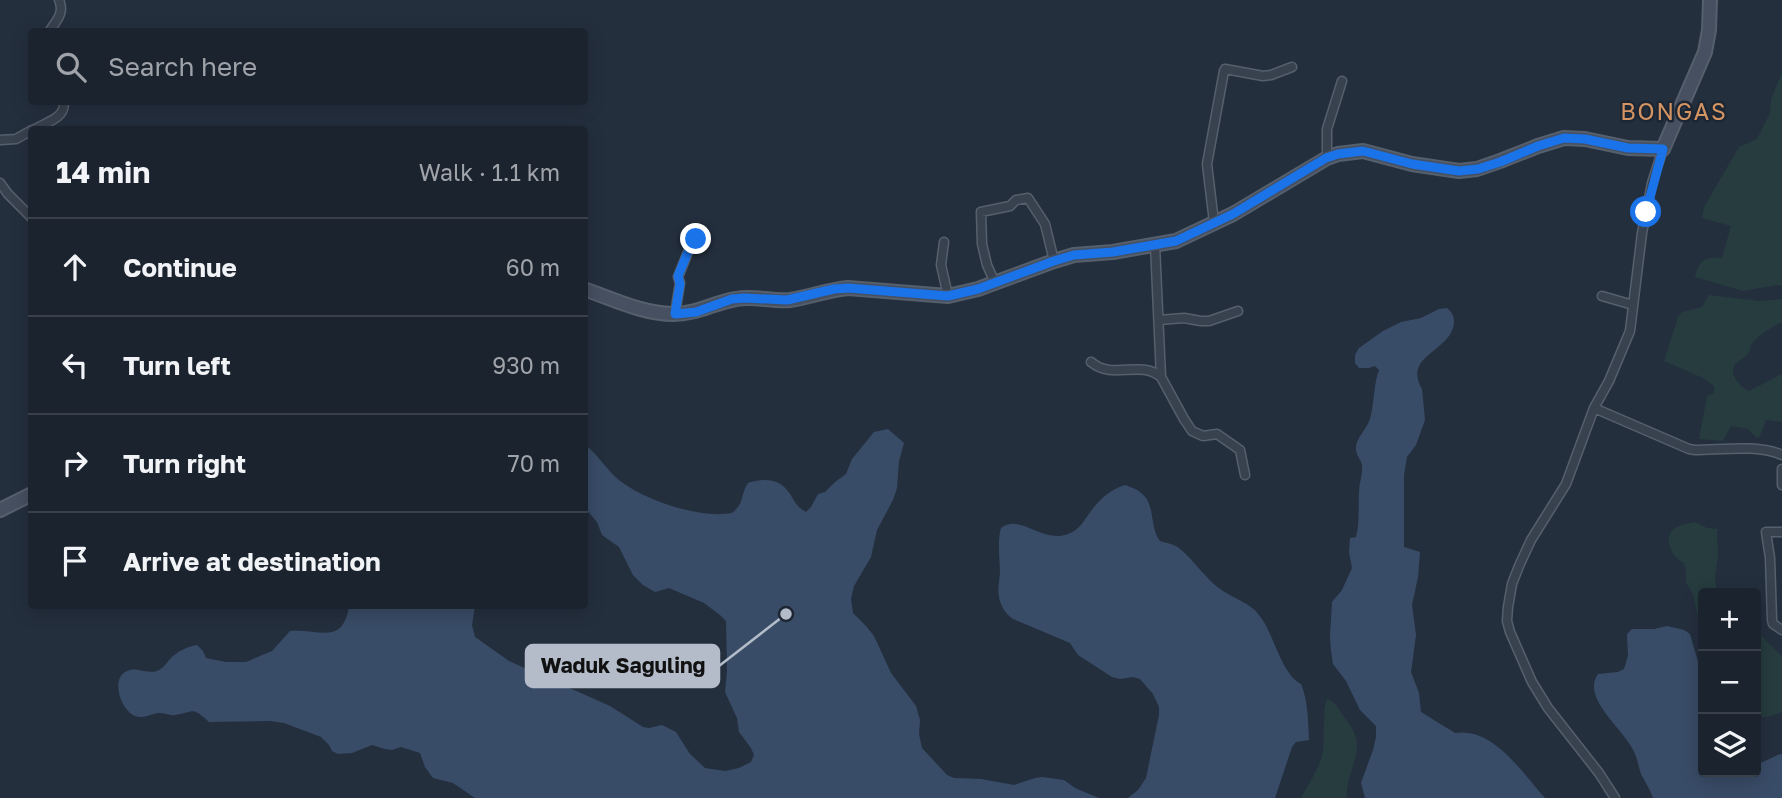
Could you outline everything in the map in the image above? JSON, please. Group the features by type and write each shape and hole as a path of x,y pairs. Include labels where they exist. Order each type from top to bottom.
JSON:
{"main road":[{"path":"588,290 648,311 675,314 696,312 732,299 787,300 848,288 948,296 995,283 1074,255 1176,241 1233,214 1326,158 1338,154 1363,151 1412,164 1459,171 1478,169 1564,138 1585,139 1628,148 1663,149 1705,52 1710,0"},
{"path":"0,510 28,496"}],"street":[{"path":"52,28 61,13 59,0"},
{"path":"1214,222 1208,164 1224,71 1225,69 1263,76 1292,66"},
{"path":"1326,158 1327,129 1342,81"},
{"path":"40,126 61,115 64,105"},
{"path":"0,141 16,139 28,132"},
{"path":"1615,798 1548,708 1532,682 1507,621 1512,584 1519,566 1531,540 1566,484 1594,408 1609,381 1630,331 1646,212 1663,149"},
{"path":"0,183 28,214"},
{"path":"995,283 982,244 981,212 1010,206 1016,200 1028,198 1045,224 1054,261"},
{"path":"675,314 680,284 678,276 691,245 694,246 695,230"},
{"path":"944,242 941,265 948,296"},
{"path":"1155,246 1161,377 1192,431 1203,436 1217,434 1240,450 1245,475"},
{"path":"1602,296 1633,305"},
{"path":"1159,320 1184,318 1209,321 1238,311"},
{"path":"1091,362 1115,371 1147,370 1161,377"},
{"path":"1594,408 1689,449 1749,449 1782,455"},
{"path":"1782,469 1782,485"},
{"path":"1782,532 1766,532 1770,558 1772,620 1773,624 1782,630"}],"green space":[{"path":"1782,73 1782,286 1743,291 1695,277 1704,261 1722,258 1731,226 1702,218 1704,207 1739,147 1757,139 1770,113 1771,99"},
{"path":"1709,295 1760,301 1782,299 1782,324 1779,323 1758,338 1748,354 1736,363 1733,369 1736,380 1749,391 1782,374 1782,422 1766,420 1757,438 1748,429 1731,426 1723,441 1699,439 1707,396 1714,393 1714,386 1703,378 1664,361 1678,317 1682,312 1702,307"},
{"path":"1695,522 1717,529 1716,588 1698,588 1698,620 1693,595 1686,582 1686,569 1674,554 1669,542 1674,529"},
{"path":"1761,636 1782,656 1782,712 1761,717"},
{"path":"1327,699 1336,705 1356,738 1347,798 1301,798 1322,757"}],"water":[{"path":"1447,308 1454,318 1451,333 1418,368 1425,420 1416,445 1407,457 1404,475 1404,547 1420,552 1412,605 1416,635 1411,672 1419,693 1421,712 1455,733 1469,733 1495,744 1545,798 1365,798 1361,783 1373,750 1376,726 1360,710 1346,681 1333,664 1330,636 1332,602 1342,590 1352,568 1350,538 1356,537 1358,526 1362,468 1356,445 1370,419 1379,370 1375,366 1359,368 1355,363 1355,355 1359,348 1383,331 1401,322"},
{"path":"888,429 904,443 893,500 877,530 871,557 854,586 851,599 853,613 874,636 891,673 916,706 922,748 947,775 954,778 981,779 1014,785 1042,777 1064,780 1099,798 475,798 453,783 433,778 420,753 401,747 392,750 372,745 352,753 338,754 332,751 321,737 284,723 209,722 193,711 140,717 128,711 121,699 118,685 124,673 130,670 157,671 175,654 197,645 206,658 246,662 272,651 290,631 335,631 346,619 348,609 475,609 472,625 475,637 509,661 610,706 643,727 662,725 676,732 690,754 705,768 725,771 739,768 751,762 754,755 739,732 737,718 725,692 726,621 704,603 669,588 655,592 633,575 619,547 602,535 597,522 588,512 588,448 615,476 630,487 672,506 704,513 732,513 739,506 748,483 766,480 777,482 786,489 806,512 818,494 825,492 846,474 852,459 874,432"},
{"path":"1125,485 1138,490 1146,498 1160,541 1178,547 1217,587 1255,611 1264,623 1288,672 1301,684 1306,704 1309,740 1296,742 1292,747 1275,798 1128,798 1146,778 1159,715 1159,707 1153,694 1140,679 1112,677 1078,655 1070,643 1013,619 1002,606 998,591 1001,528 1016,524 1049,535 1068,534 1079,527 1106,495"},
{"path":"1667,626 1690,634 1698,662 1698,777 1761,777 1761,763 1780,754 1782,798 1653,798 1632,748 1599,702 1594,683 1598,674 1624,669 1628,656 1627,634 1632,629"}],"place":[{"name":"Waduk Saguling","path":"786,614"}],"district":[{"name":"BONGAS","path":"1674,111"}],"route":[{"path":"696,239 678,276 680,284 675,314 696,312 732,299 787,300 834,289 948,296 978,289 1074,255 1113,252 1176,241 1233,214 1326,158 1363,151 1412,164 1459,171 1478,169 1555,139 1570,137 1628,148 1663,149 1646,212"}]}
